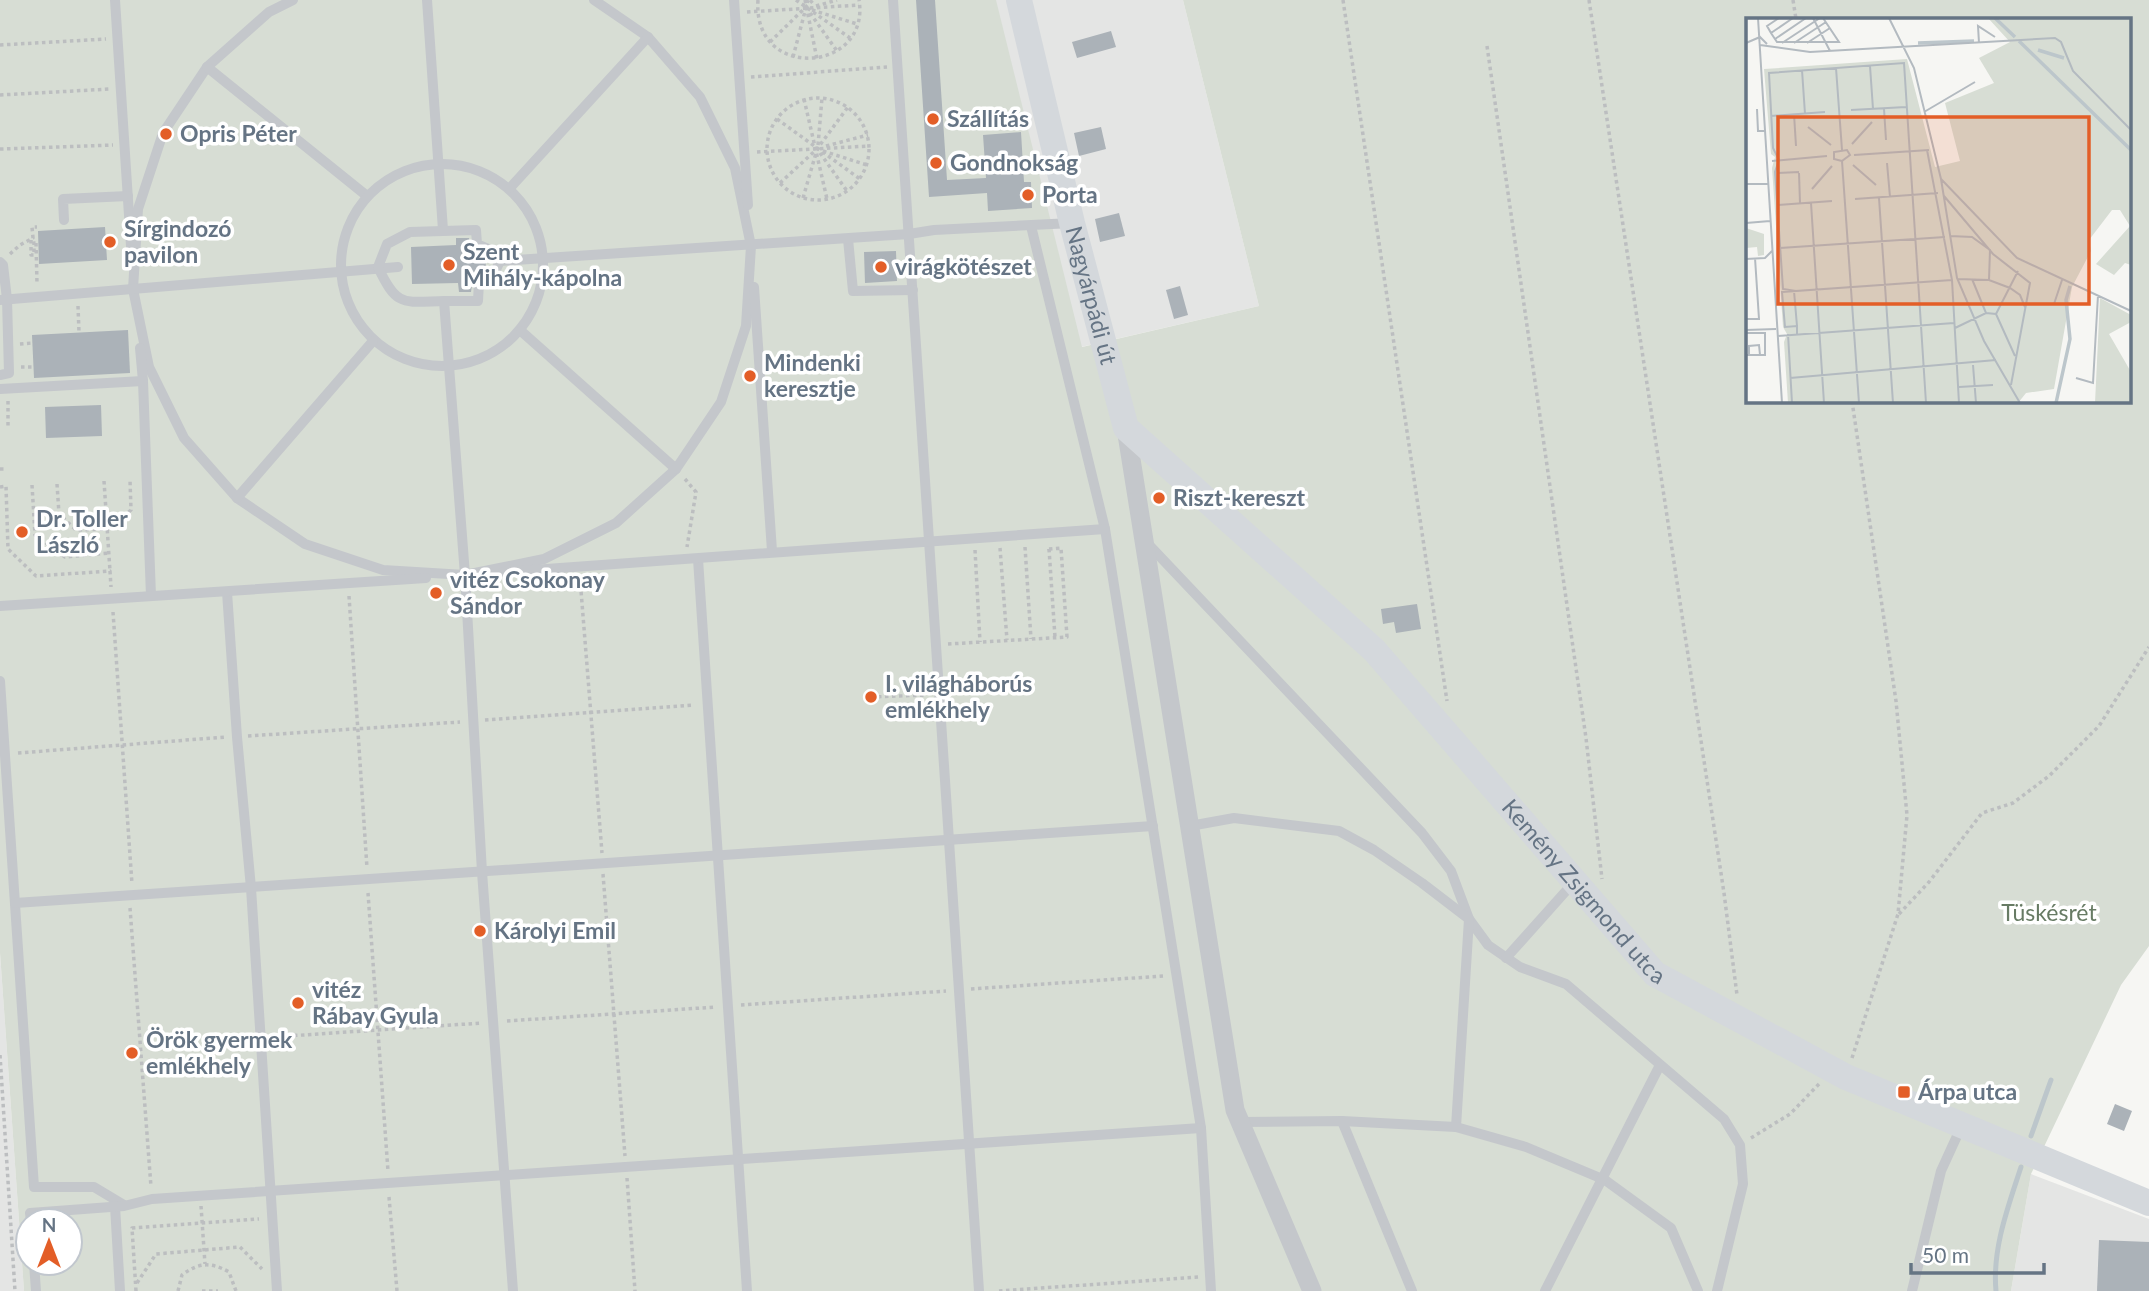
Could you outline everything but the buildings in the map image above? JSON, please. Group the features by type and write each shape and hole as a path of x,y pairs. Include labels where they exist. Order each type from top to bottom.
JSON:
{"street":[{"name":"Nagyárpádi út","path":"1019,0 1072,223 1126,428"},
{"name":"Kemény Zsigmond utca","path":"1126,428 1374,650 1654,974 1838,1073 2149,1203"},
{"path":"1126,428 1235,1110 1312,1291"}],"lane":[{"path":"116,0 134,289 143,381 151,596"},
{"path":"293,0 269,12 207,67 163,134 138,209 134,289 149,367 184,438 237,498 305,544 383,570 466,575 544,559 616,523 676,470 721,402 746,326 751,246 735,168 700,97 648,37 594,0"},
{"path":"426,0 443,230"},
{"path":"734,0 772,551"},
{"path":"893,0 979,1291"},
{"path":"510,188 648,37"},
{"path":"207,67 367,196"},
{"path":"440,163 477,169 510,188 534,220 545,259 540,297 521,331 489,356 449,368 408,362 373,341 351,312 340,278 344,234 367,196 400,172 440,163"},
{"path":"64,220 63,200 128,196"},
{"path":"500,261 751,246 934,230 1072,223"},
{"path":"1031,226 1105,529 1201,1128 1212,1291"},
{"path":"443,230 476,230 477,244 493,251 500,261 493,276 479,282 478,301 404,302 388,289 378,267 387,244 411,232 443,230"},
{"path":"848,239 853,291 912,290"},
{"path":"0,375 9,373 2,264"},
{"path":"3,300 398,267"},
{"path":"444,302 466,575 482,872 513,1291"},
{"path":"521,331 676,470"},
{"path":"237,498 373,341"},
{"path":"4,389 143,381"},
{"path":"0,606 1105,529"},
{"path":"1144,540 1422,833 1451,871 1469,919 1488,945 1520,967 1566,984 1724,1119 1740,1145 1744,1184 1717,1291"},
{"path":"698,559 747,1291"},
{"path":"227,592 251,888 277,1291"},
{"path":"0,681 34,1187 93,1187 120,1206"},
{"path":"1189,826 1234,818 1339,831 1374,850 1469,919"},
{"path":"15,903 1153,827"},
{"path":"1506,958 1574,881"},
{"path":"1456,1127 1469,919"},
{"path":"1545,1291 1660,1065"},
{"path":"1240,1122 1342,1121 1456,1127 1526,1147 1602,1179 1671,1228 1698,1291"},
{"path":"1342,1121 1412,1291"},
{"path":"1912,1291 1941,1171 1962,1125"},
{"path":"84,1209 120,1206 152,1199 1201,1128"},
{"path":"120,1206 120,1291"}],"path":[{"path":"734,12 757,11 807,8 859,3 857,24 850,38 836,51 817,59 793,57 778,50 770,42 759,22 757,11 758,0"},
{"path":"796,0 850,38"},
{"path":"806,0 817,59"},
{"path":"770,42 813,0"},
{"path":"807,8 837,0"},
{"path":"1343,0 1447,701 1444,731"},
{"path":"1589,0 1724,893 1739,1021"},
{"path":"1793,0 1796,18"},
{"path":"807,8 857,24"},
{"path":"807,8 836,51"},
{"path":"793,57 807,8"},
{"path":"0,45 118,38"},
{"path":"1487,46 1586,738 1604,894 1601,912"},
{"path":"739,78 898,66"},
{"path":"0,96 121,89"},
{"path":"803,198 817,149 821,98"},
{"path":"821,98 838,102 857,115 868,135 870,146 867,164 860,179 847,191 827,199 803,198 788,191 780,183 769,163 768,140 784,110 804,99 821,98"},
{"path":"804,99 827,199"},
{"path":"780,183 817,149 848,107"},
{"path":"777,119 860,179"},
{"path":"817,149 868,135"},
{"path":"0,149 124,144"},
{"path":"744,153 870,146"},
{"path":"817,149 867,164"},
{"path":"817,149 847,191"},
{"path":"2,264 11,253 33,239 32,227 37,227"},
{"path":"30,240 31,255 34,255 34,243 37,243 38,297"},
{"path":"79,323 79,332"},
{"path":"4,389 8,427"},
{"path":"1740,1145 1790,1114 1812,1092 1838,1073 1898,914 1907,815 1905,790 1896,701 1852,402"},
{"path":"676,470 696,492 685,560"},
{"path":"58,484 59,514 76,530 107,529 131,510 130,480"},
{"path":"104,481 152,1199"},
{"path":"32,485 35,535 65,557 109,554"},
{"path":"0,486 6,486 8,549 36,576 110,571"},
{"path":"1048,533 1055,638"},
{"path":"1024,535 1031,639"},
{"path":"999,536 1007,640"},
{"path":"974,538 981,642"},
{"path":"935,645 1067,637 1061,548 1049,549"},
{"path":"580,567 635,1291"},
{"path":"349,583 397,1291"},
{"path":"1898,914 1929,882 1982,813 2013,803 2057,768 2099,726 2149,647"},
{"path":"871,697 939,694"},
{"path":"5,753 707,704"},
{"path":"0,1055 15,1291"},
{"path":"200,1196 205,1264"},
{"path":"136,1291 132,1228 263,1219"},
{"path":"136,1284 156,1254 240,1247 267,1274 265,1261"},
{"path":"178,1291 183,1275 196,1265 205,1264 214,1264 229,1272 236,1291"},
{"path":"999,1291 1210,1277"},
{"path":"205,1291 218,1291"}],"shaded area":[{"path":"896,0 1183,0 1259,306 1081,347 1050,222"},
{"path":"0,953 18,1207 14,1207 14,1277 23,1277 24,1291 0,1291"},
{"path":"2031,1174 2149,1219 2149,1291 2011,1291"}],"green space":[{"name":"Tüskésrét","path":"0,0 996,0 1082,347 1259,306 1183,0 2149,0 2149,946 2121,985 2031,1174 2011,1291 24,1291 23,1277 84,1277 84,1207 18,1207 0,953"}],"waterway":[{"path":"2031,1136 2051,1080"},
{"path":"1996,1291 1999,1244 2021,1167"}],"place":[{"name":"Szállítás","path":"933,119"},
{"name":"Opris Péter","path":"166,134"},
{"name":"Gondnokság","path":"936,163"},
{"name":"Porta","path":"1028,195"},
{"name":"Sírgindozó pavilon","path":"110,242"},
{"name":"Szent Mihály-kápolna","path":"449,265"},
{"name":"virágkötészet","path":"881,267"},
{"name":"Mindenki keresztje","path":"750,376"},
{"name":"Riszt-kereszt","path":"1159,498"},
{"name":"Dr. Toller László","path":"22,532"},
{"name":"vitéz Csokonay Sándor","path":"436,593"},
{"name":"I. világháborús emlékhely","path":"871,697"},
{"name":"Károlyi Emil","path":"480,931"},
{"name":"vitéz Rábay Gyula","path":"298,1003"},
{"name":"Örök gyermek emlékhely","path":"132,1053"},
{"name":"Árpa utca","path":"1904,1092"}]}
